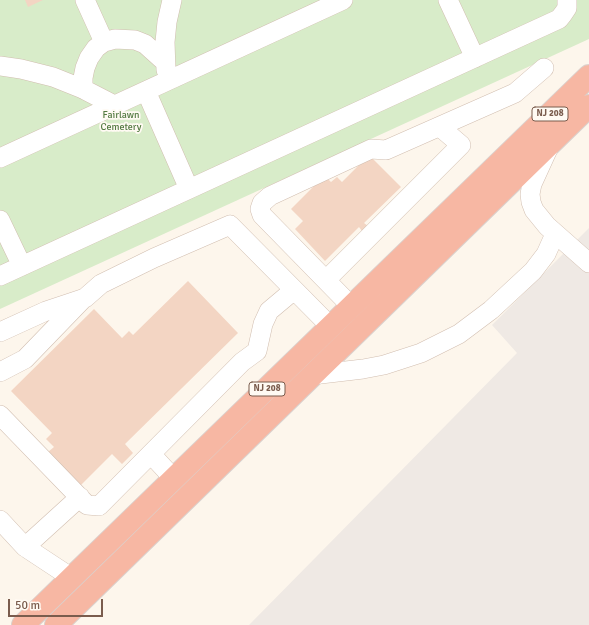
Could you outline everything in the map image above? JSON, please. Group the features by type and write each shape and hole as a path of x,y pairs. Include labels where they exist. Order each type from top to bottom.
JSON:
{"highway":[{"path":"511,152 589,66"},
{"name":"NJ 208","path":"23,625 589,76"},
{"name":"NJ 208","path":"56,625 589,106"}],"lane":[{"path":"85,0 104,42"},
{"path":"166,81 165,62 167,22 172,0"},
{"path":"0,158 343,0"},
{"path":"448,0 474,58"},
{"path":"0,276 559,19 567,8 567,0"},
{"path":"83,89 84,73 89,58 96,48 104,42 115,39 135,40 145,44 165,62"},
{"path":"0,66 37,72 83,89 114,105"},
{"path":"352,307 262,215 260,209 262,203 270,196 371,149 386,150 515,93 544,68"},
{"path":"146,91 189,189"},
{"path":"326,280 462,145 440,127"},
{"path":"553,141 536,173 532,184 530,194 531,202 534,210 555,234 589,263"},
{"path":"0,220 22,266"},
{"path":"0,372 25,359 85,298 101,284 154,258 230,225 331,327"},
{"path":"312,375 384,365 421,352 459,334 491,310 533,271 546,254 555,234"},
{"path":"0,415 87,505 99,506 242,362 257,351 263,324 269,311 294,290"},
{"path":"0,332 46,310 85,298"},
{"path":"151,454 174,479"},
{"path":"25,547 80,497"},
{"path":"0,520 25,547 72,578"}],"shaded area":[{"path":"589,228 589,625 249,625 517,353 492,325"}],"green space":[{"name":"Fairlawn Cemetery","path":"0,0 589,0 589,39 0,309"}],"building":[{"path":"25,0 43,0 28,7"},
{"path":"369,155 401,187 364,223 368,226 362,231 359,227 325,261 295,229 303,221 291,209 321,179 326,177 331,182 337,177 342,182"},
{"path":"188,281 238,333 125,444 133,453 122,464 112,454 81,485 48,452 54,447 46,439 52,433 11,391 94,309 122,338 129,331 133,335"}]}
